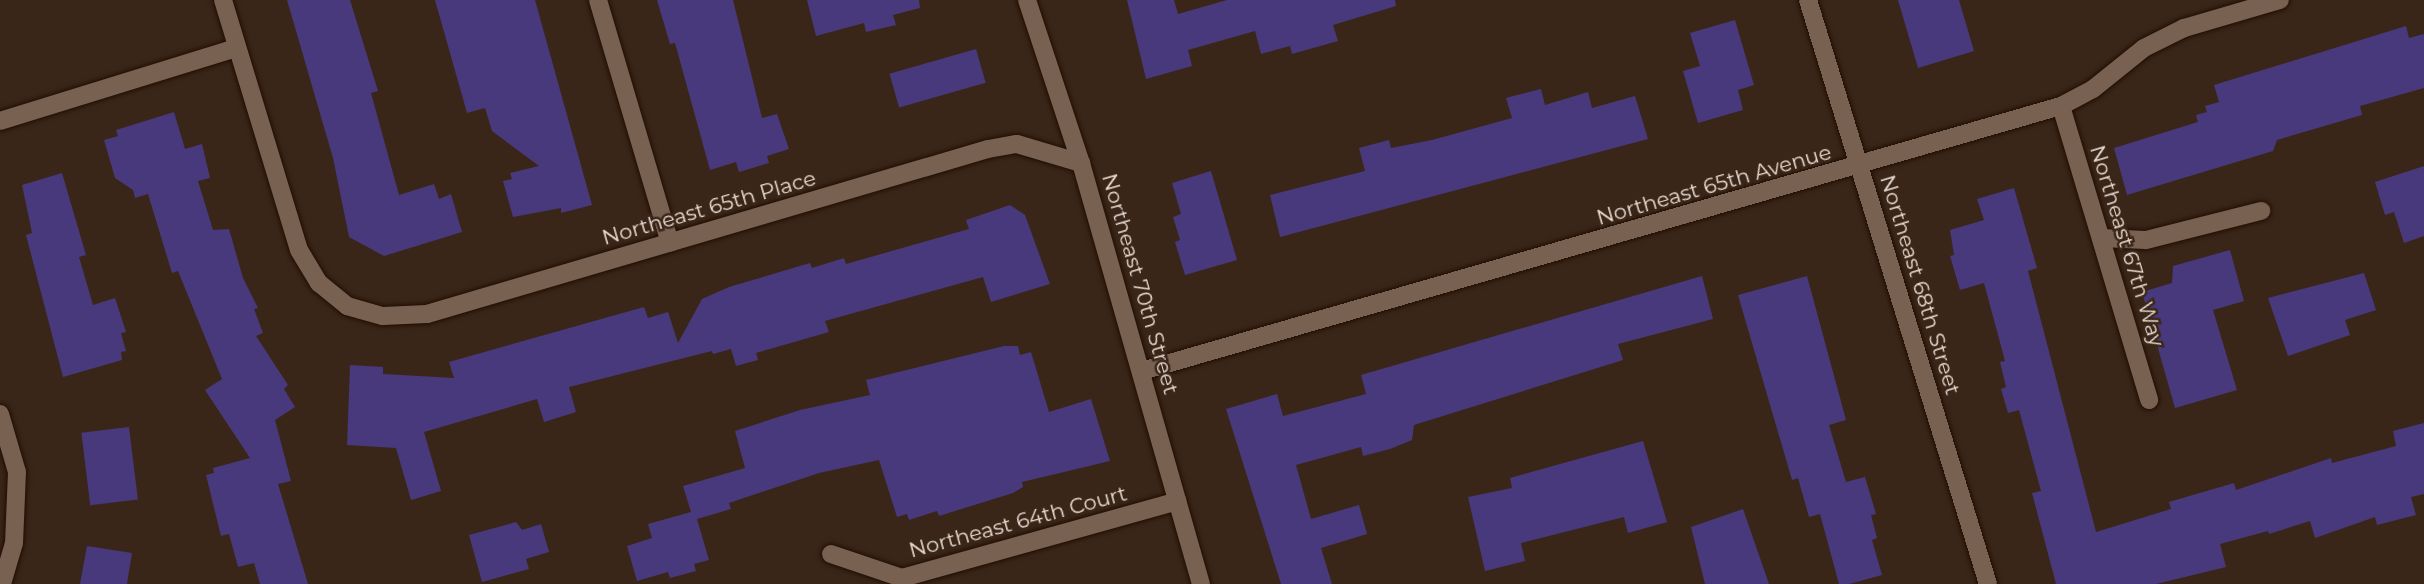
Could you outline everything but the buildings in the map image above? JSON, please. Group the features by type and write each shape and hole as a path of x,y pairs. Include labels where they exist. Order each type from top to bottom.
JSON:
{"street":[{"path":"0,121 236,48 223,0"},
{"path":"598,0 670,243"},
{"name":"Northeast 70th Street","path":"1027,0 1082,163 1201,584"},
{"name":"Northeast 68th Street","path":"1808,0 1988,584"},
{"name":"Northeast 65th Avenue","path":"1142,371 1859,167 2061,106 2092,89 2144,48 2184,28 2280,0"},
{"name":"Northeast 65th Place","path":"236,48 299,250 320,283 348,306 383,316 427,314 988,149 1017,144 1082,163"},
{"name":"Northeast 67th Way","path":"2061,106 2150,400"},
{"path":"2101,238 2147,240 2261,211"},
{"path":"0,414 17,471 14,543 2,584"},
{"name":"Northeast 64th Court","path":"831,554 902,578 1177,501"}]}
